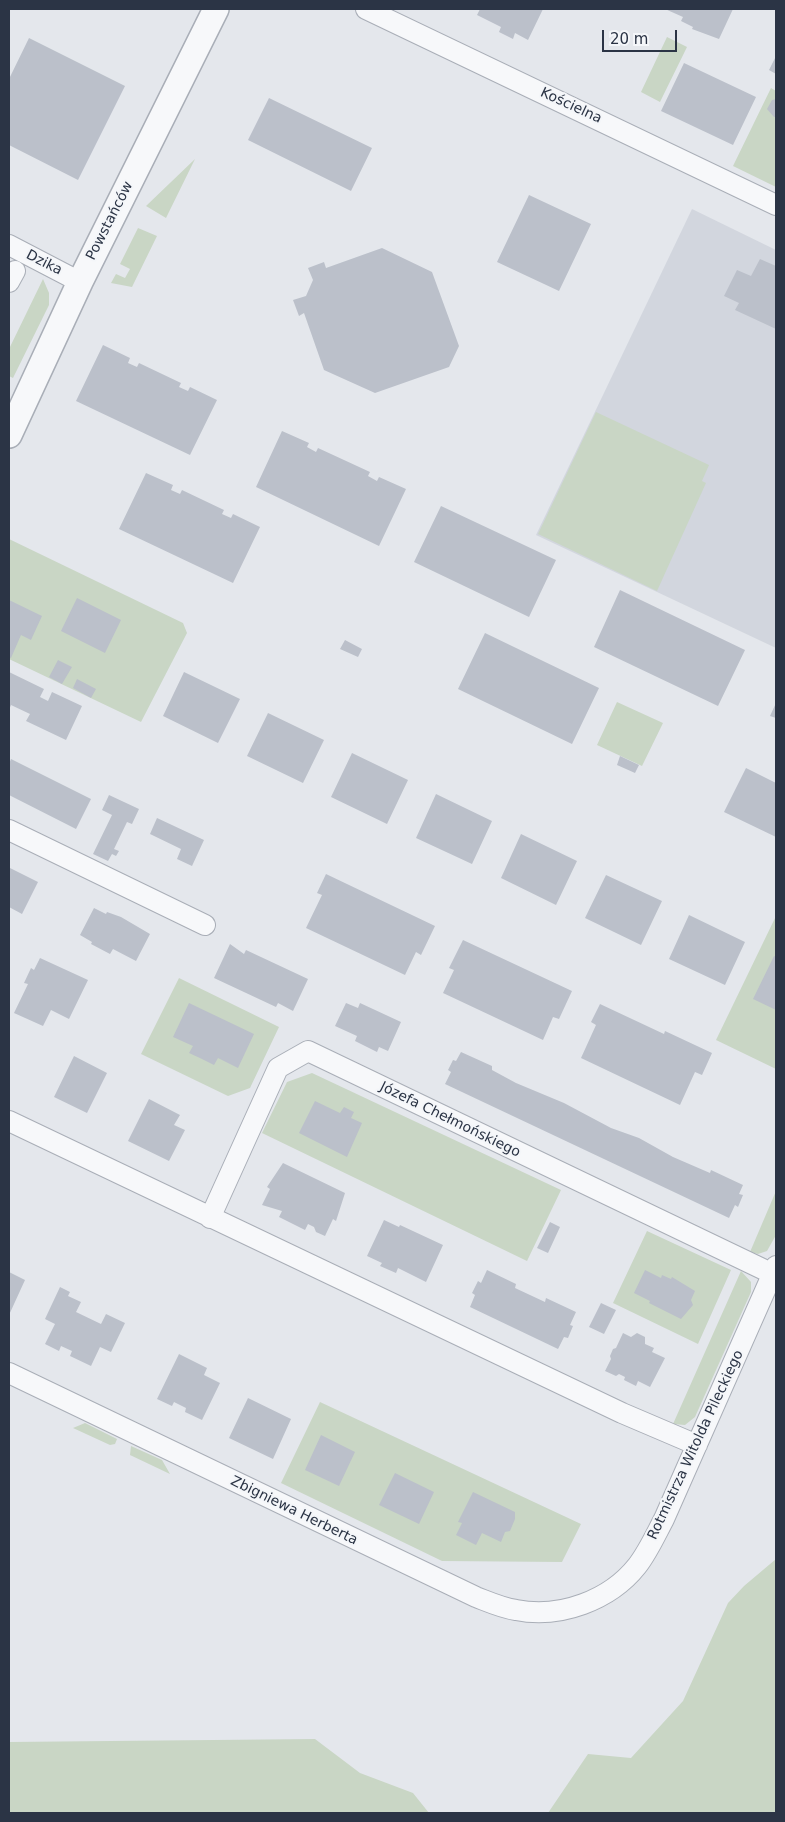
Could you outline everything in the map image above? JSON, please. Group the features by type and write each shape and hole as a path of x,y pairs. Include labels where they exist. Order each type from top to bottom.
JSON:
{"street":[{"name":"Powstańców","path":"9,435 80,282 216,9"},
{"name":"Kościelna","path":"366,9 776,205"},
{"name":"Dzika","path":"9,245 80,282"},
{"path":"9,830 205,925"},
{"name":"Józefa Chełmońskiego","path":"210,1218 278,1068 308,1051 775,1270"},
{"path":"9,1121 622,1413 697,1445"},
{"name":"Rotmistrza Witolda Pileckiego","path":"588,1603 616,1586 638,1565 664,1519 775,1270"},
{"name":"Zbigniewa Herberta","path":"9,1373 449,1585 498,1606 518,1611 544,1612 588,1603"}],"shaded area":[{"path":"692,209 776,250 776,648 536,535"}],"green space":[{"path":"667,37 687,47 660,102 641,92"},
{"path":"771,88 776,91 776,187 733,166"},
{"path":"195,159 166,218 146,206"},
{"path":"138,228 157,236 132,287 111,283 116,274 125,278 130,269 120,264"},
{"path":"43,279 49,293 49,305 13,378 9,376 9,349"},
{"path":"596,412 709,465 702,481 706,483 657,591 538,534"},
{"path":"9,539 183,623 187,633 141,722 9,659"},
{"path":"617,702 663,723 642,766 597,745"},
{"path":"776,916 776,1069 716,1040"},
{"path":"179,978 279,1027 250,1088 228,1096 141,1054"},
{"path":"312,1073 561,1190 527,1261 262,1133 287,1082"},
{"path":"776,1191 776,1235 767,1251 758,1254 750,1252"},
{"path":"647,1231 731,1270 698,1344 613,1303"},
{"path":"741,1271 751,1282 751,1292 695,1417 685,1425 673,1424"},
{"path":"320,1402 581,1524 562,1562 442,1561 281,1483"},
{"path":"85,1423 117,1439 115,1444 110,1445 73,1428"},
{"path":"131,1446 162,1460 170,1474 130,1455"},
{"path":"776,1559 776,1813 548,1813 588,1754 631,1758 683,1701 728,1603 744,1586"},
{"path":"315,1739 360,1773 413,1793 429,1813 9,1813 9,1742"}],"building":[{"path":"480,9 543,9 528,40 515,33 513,39 499,32 501,27 477,15"},
{"path":"665,9 733,9 719,39 692,29 693,27 681,21 683,17"},
{"path":"29,38 125,86 78,180 9,145 9,79"},
{"path":"776,56 776,74 769,70"},
{"path":"684,63 756,97 733,145 661,111"},
{"path":"269,98 372,148 351,191 248,140"},
{"path":"776,99 776,117 774,117 767,109 772,100"},
{"path":"529,195 591,224 559,291 497,262"},
{"path":"382,248 432,272 459,346 449,367 375,393 324,370 304,313 299,316 293,300 306,296 313,280 308,268 324,262 326,268"},
{"path":"760,259 776,266 776,329 735,310 739,303 724,296 737,270 751,276"},
{"path":"103,345 130,358 128,363 137,367 139,363 181,383 179,387 188,391 190,387 217,400 190,455 76,401"},
{"path":"282,431 309,443 307,447 316,452 318,448 370,472 368,476 377,481 379,477 406,489 379,546 256,487"},
{"path":"146,473 173,485 171,490 180,494 182,490 224,510 222,514 231,518 233,514 260,527 233,583 119,529"},
{"path":"441,506 556,560 529,617 414,562"},
{"path":"620,590 745,650 718,706 594,647"},
{"path":"77,598 121,620 105,653 61,631"},
{"path":"9,600 42,616 31,640 21,635 11,658 9,657"},
{"path":"485,633 599,688 572,744 458,689"},
{"path":"345,640 362,649 358,657 340,649"},
{"path":"58,660 72,667 62,684 49,677"},
{"path":"9,672 44,689 40,697 48,701 52,692 82,706 66,740 26,721 30,714 11,705 9,710"},
{"path":"184,672 240,699 218,743 163,716"},
{"path":"77,679 96,689 91,698 73,688"},
{"path":"776,703 776,718 770,716"},
{"path":"268,713 324,740 303,783 247,756"},
{"path":"352,753 408,780 387,824 331,797"},
{"path":"620,756 639,765 635,773 617,765"},
{"path":"11,759 91,799 76,829 9,795 9,764"},
{"path":"746,768 776,783 776,837 724,812"},
{"path":"436,794 492,821 472,864 416,838"},
{"path":"109,795 139,809 132,824 127,822 114,849 119,851 116,856 112,854 108,861 93,854 112,815 102,810"},
{"path":"157,818 204,840 192,866 177,859 181,849 150,834"},
{"path":"521,834 577,861 556,905 501,878"},
{"path":"10,868 38,882 22,914 9,907"},
{"path":"326,874 435,926 421,955 416,952 405,975 306,928 322,895 317,893"},
{"path":"606,875 662,901 641,945 585,918"},
{"path":"94,908 106,914 107,912 121,917 150,934 136,961 113,949 110,954 91,944 92,942 80,935"},
{"path":"689,915 745,942 725,985 669,959"},
{"path":"463,940 572,991 559,1019 553,1017 543,1040 443,993 454,970 449,968"},
{"path":"230,944 244,954 246,950 308,979 293,1011 278,1003 276,1007 214,978"},
{"path":"774,956 776,957 776,1010 753,999"},
{"path":"40,958 88,980 69,1019 51,1010 43,1026 14,1013 28,984 24,983 31,968 34,970"},
{"path":"189,1003 254,1034 238,1068 218,1058 214,1065 189,1053 193,1046 173,1037"},
{"path":"346,1003 358,1008 360,1003 401,1022 388,1051 379,1047 377,1052 355,1041 357,1036 335,1026"},
{"path":"600,1004 664,1034 665,1031 712,1053 702,1075 695,1072 680,1105 581,1058 596,1025 591,1022"},
{"path":"461,1052 492,1066 492,1070 516,1083 564,1103 611,1128 639,1138 673,1157 710,1173 711,1170 743,1185 739,1194 743,1195 738,1207 735,1205 729,1218 445,1084 451,1072 448,1070 453,1060 456,1061"},
{"path":"74,1056 107,1073 87,1113 54,1097"},
{"path":"149,1099 180,1115 174,1125 185,1130 169,1161 128,1141"},
{"path":"315,1101 340,1113 344,1107 354,1112 351,1118 362,1123 347,1157 299,1133"},
{"path":"283,1163 345,1193 336,1221 333,1219 325,1236 316,1232 314,1227 308,1224 305,1230 279,1217 282,1211 262,1205 270,1189 267,1187"},
{"path":"384,1220 399,1227 400,1225 443,1245 426,1282 398,1268 396,1273 380,1266 382,1263 367,1256"},
{"path":"550,1222 560,1227 548,1253 537,1248"},
{"path":"487,1270 516,1284 515,1288 545,1302 546,1298 576,1312 570,1325 573,1326 568,1338 564,1337 558,1349 470,1307 475,1295 472,1293 478,1281 481,1283"},
{"path":"645,1270 661,1278 662,1275 671,1279 672,1277 695,1291 691,1300 693,1305 681,1319 634,1293"},
{"path":"9,1272 25,1280 9,1315"},
{"path":"60,1287 70,1292 68,1296 81,1302 76,1312 101,1324 106,1314 125,1323 111,1352 100,1347 91,1366 70,1356 72,1351 61,1346 59,1351 45,1344 55,1324 45,1319"},
{"path":"601,1303 616,1310 604,1334 589,1327"},
{"path":"623,1333 631,1337 637,1333 645,1337 645,1344 654,1348 652,1352 665,1358 650,1387 638,1381 636,1386 624,1380 625,1377 619,1374 616,1376 605,1371 611,1359 610,1356 613,1349 616,1348"},
{"path":"179,1354 207,1368 204,1375 220,1383 202,1420 185,1412 186,1408 174,1402 172,1406 157,1399"},
{"path":"248,1398 291,1419 273,1459 229,1438"},
{"path":"321,1435 355,1452 339,1486 305,1470"},
{"path":"395,1473 434,1492 419,1524 379,1505"},
{"path":"473,1492 515,1512 515,1519 510,1531 505,1532 501,1542 482,1533 476,1545 456,1535 462,1523 458,1522"}]}
